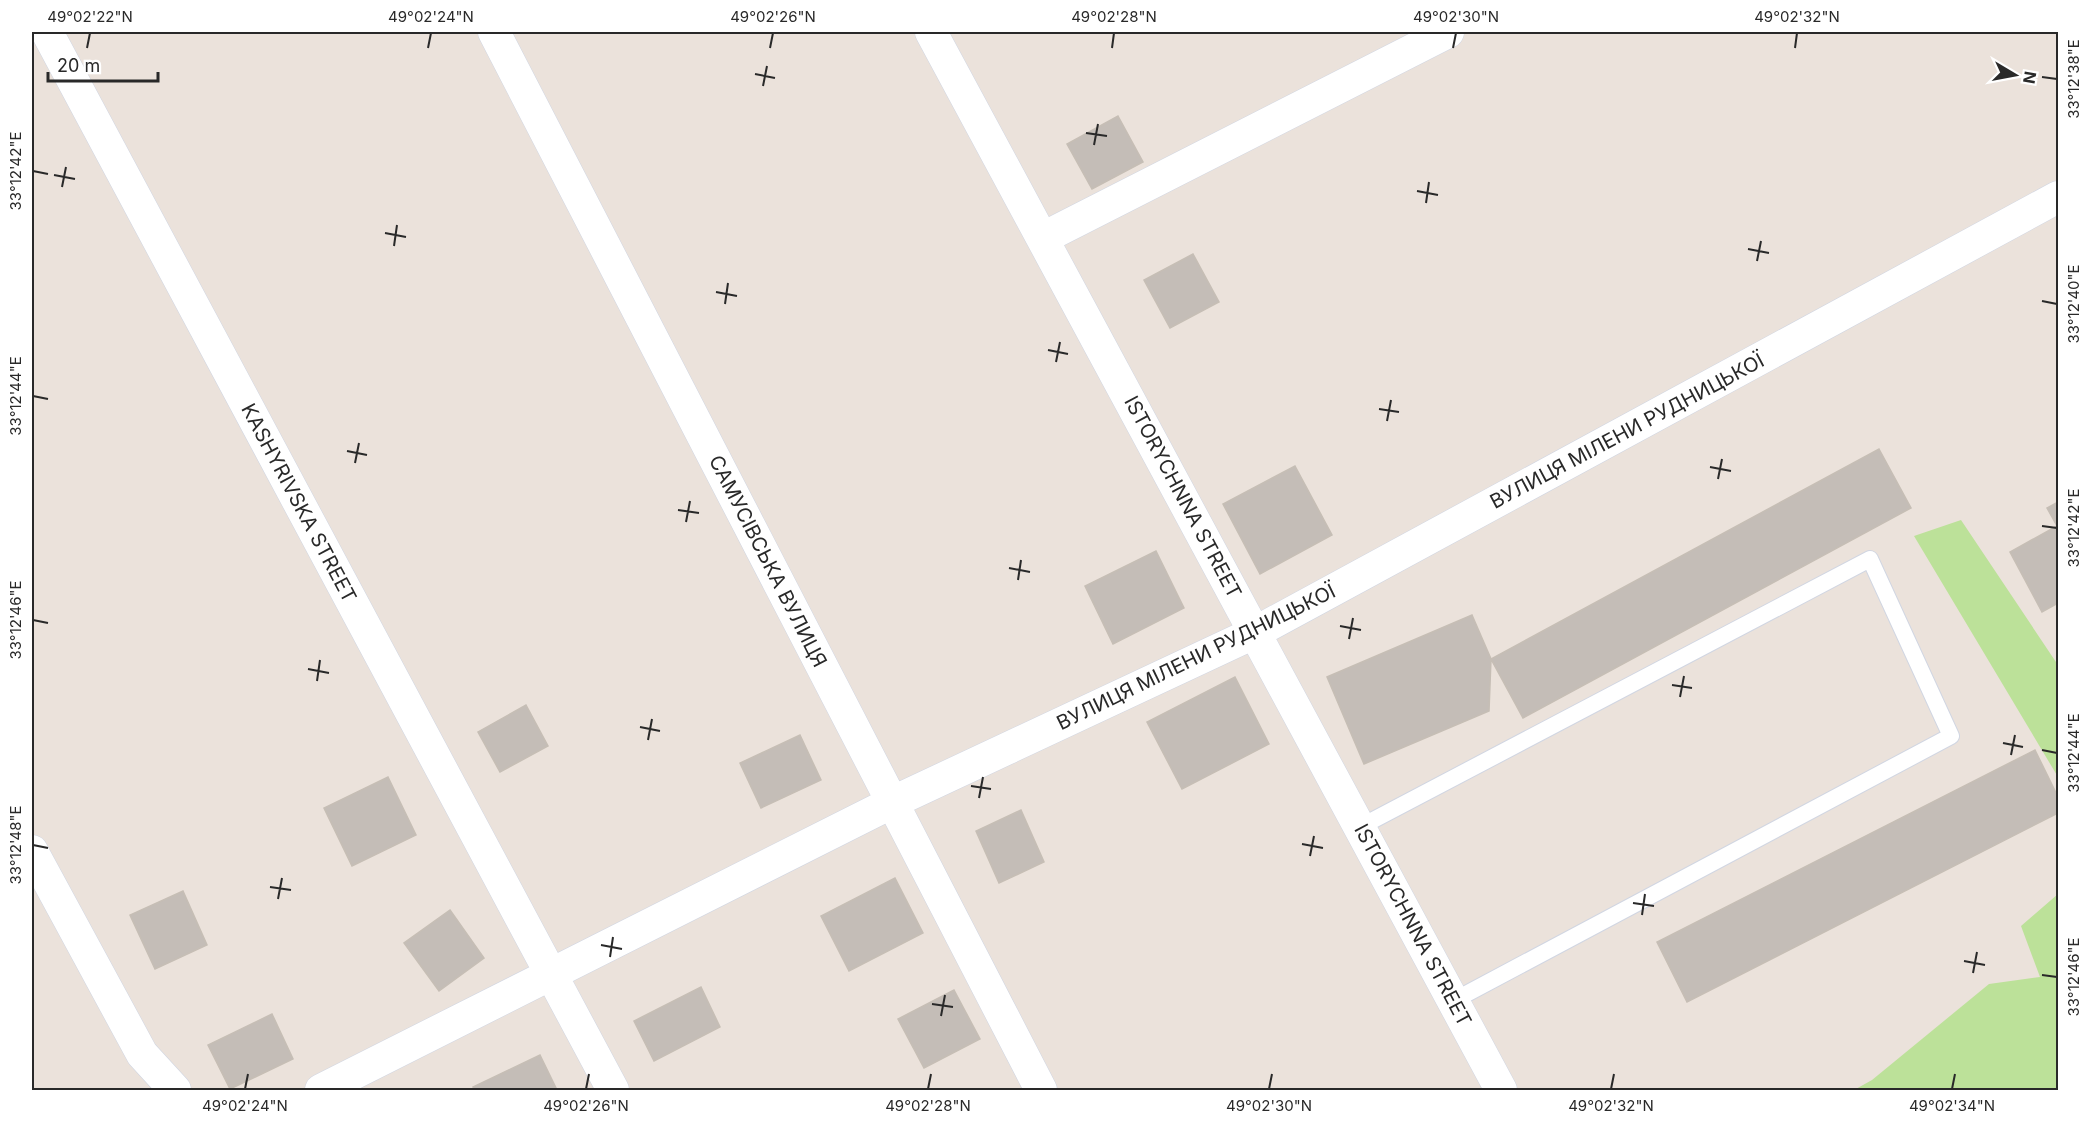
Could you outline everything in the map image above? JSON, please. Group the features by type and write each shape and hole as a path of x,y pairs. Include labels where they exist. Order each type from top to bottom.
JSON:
{"street":[{"name":"KASHYRIVSKA STREET","path":"47,32 613,1090"},
{"name":"САМУСІВСЬКА ВУЛИЦЯ","path":"494,32 1041,1090"},
{"name":"ISTORYCHNNA STREET","path":"930,32 1256,632 1501,1090"},
{"path":"1043,238 1448,32"},
{"name":"ВУЛИЦЯ МІЛЕНИ РУДНИЦЬКОЇ","path":"321,1090 893,802 1256,632 2058,197"},
{"path":"32,851 142,1054 175,1090"}],"lane":[{"path":"1360,826 1870,559 1951,736 1453,1001"}],"green space":[{"path":"1961,520 2058,665 2058,777 1914,536"},
{"path":"2058,894 2058,1090 1854,1090 1872,1080 1989,984 2040,977 2021,926"}],"building":[{"path":"1118,116 1143,162 1092,189 1067,144"},
{"path":"1193,254 1219,302 1170,328 1144,280"},
{"path":"1879,449 1911,508 1523,718 1491,659"},
{"path":"1295,466 1332,535 1260,574 1223,504"},
{"path":"2058,502 2058,603 2042,612 2010,552 2057,526 2047,508"},
{"path":"1156,551 1184,608 1113,644 1085,586"},
{"path":"1472,615 1491,659 1489,711 1364,764 1327,677"},
{"path":"1235,677 1269,744 1182,789 1147,722"},
{"path":"526,705 548,746 500,772 478,732"},
{"path":"800,735 821,780 761,808 740,763"},
{"path":"2035,750 2058,797 2058,813 1687,1002 1657,942"},
{"path":"388,777 416,835 352,866 324,808"},
{"path":"1021,810 1044,862 999,883 976,831"},
{"path":"895,878 923,933 849,971 821,916"},
{"path":"183,891 207,945 155,969 130,915"},
{"path":"450,910 484,958 439,991 404,943"},
{"path":"701,987 720,1027 654,1061 634,1021"},
{"path":"954,990 980,1039 924,1068 898,1019"},
{"path":"272,1014 293,1059 230,1089 208,1045"},
{"path":"540,1055 557,1090 475,1090 473,1087"}]}
